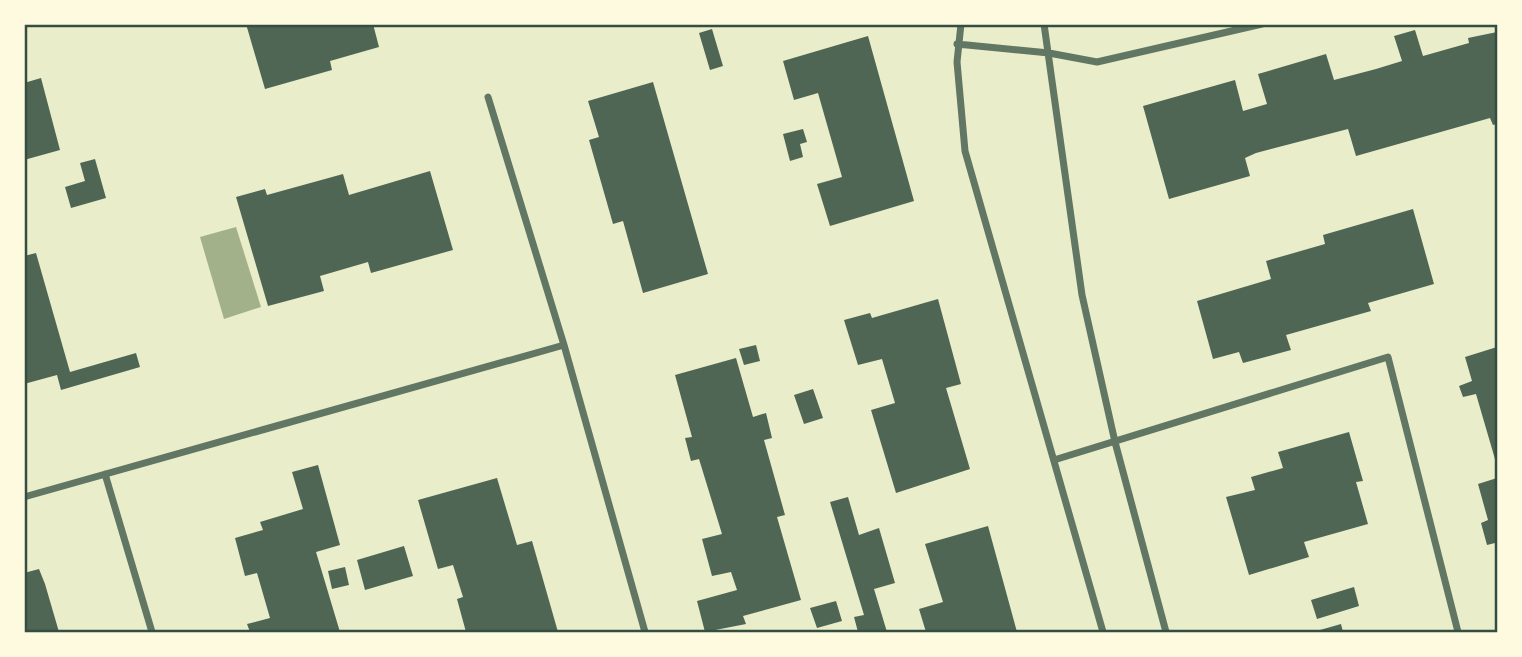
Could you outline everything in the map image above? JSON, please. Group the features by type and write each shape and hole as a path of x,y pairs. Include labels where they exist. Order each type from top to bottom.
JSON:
{"street":[{"path":"961,24 957,44 965,152 1103,632"},
{"path":"1044,24 1082,295 1115,442 1166,632"},
{"path":"957,44 1049,53 1097,62 1262,24"},
{"path":"488,97 564,345 645,632"},
{"path":"24,497 564,345"},
{"path":"1054,460 1388,357 1458,632"},
{"path":"105,474 152,632"}],"shaded area":[{"path":"236,227 261,307 224,319 200,237"}],"building":[{"path":"246,24 373,24 379,47 330,61 332,70 265,89"},
{"path":"712,29 723,66 710,70 699,33"},
{"path":"1415,30 1423,56 1469,43 1468,38 1497,32 1497,124 1493,125 1490,118 1356,156 1348,129 1256,153 1245,158 1250,176 1169,199 1143,106 1235,80 1243,111 1267,104 1258,74 1326,54 1334,80 1376,69 1402,61 1394,36"},
{"path":"868,36 914,201 830,226 817,184 842,177 818,93 794,100 783,61"},
{"path":"41,78 60,150 24,160 24,83"},
{"path":"653,82 708,274 643,293 623,221 613,224 589,140 599,137 588,101"},
{"path":"803,129 807,142 800,144 803,157 790,161 783,134"},
{"path":"95,159 106,198 71,208 65,187 85,181 80,163"},
{"path":"430,171 453,250 371,273 368,262 320,276 324,291 268,306 236,197 265,189 267,195 343,174 349,195"},
{"path":"1413,209 1434,284 1368,303 1371,311 1286,335 1291,350 1243,363 1239,352 1213,359 1197,301 1271,279 1266,261 1325,244 1323,235"},
{"path":"36,253 70,372 136,353 140,367 61,390 57,375 24,384 24,256"},
{"path":"938,299 961,384 946,388 970,469 896,493 871,410 895,403 882,359 858,365 844,320 870,313 872,318"},
{"path":"756,345 760,361 744,365 739,349"},
{"path":"1497,347 1497,466 1476,394 1463,397 1459,386 1472,381 1465,357"},
{"path":"736,358 753,417 766,413 772,438 764,440 785,515 777,517 801,600 743,616 746,624 705,632 697,601 737,590 731,572 712,576 702,539 722,534 699,459 691,461 685,438 692,437 675,375"},
{"path":"813,389 823,418 804,424 794,395"},
{"path":"1349,432 1363,481 1356,482 1368,524 1304,542 1309,557 1249,575 1226,497 1255,490 1251,477 1283,468 1278,452"},
{"path":"318,465 340,545 316,552 340,632 250,632 247,624 270,618 257,573 245,576 235,538 263,530 260,522 303,509 292,472"},
{"path":"497,478 517,545 532,541 558,632 466,632 457,599 463,597 453,565 438,569 418,500"},
{"path":"1497,478 1497,551 1495,543 1487,545 1481,523 1488,520 1478,484"},
{"path":"848,497 859,535 879,528 895,583 874,589 887,632 858,632 854,617 864,615 830,502"},
{"path":"988,526 1017,632 926,632 919,609 943,602 925,544"},
{"path":"404,546 413,576 365,590 357,560"},
{"path":"345,567 349,585 332,589 328,571"},
{"path":"39,569 59,632 24,632 24,573"},
{"path":"1354,587 1359,606 1317,619 1311,600"},
{"path":"836,601 842,621 817,628 810,608"},
{"path":"1341,624 1343,632 1313,632"}]}
